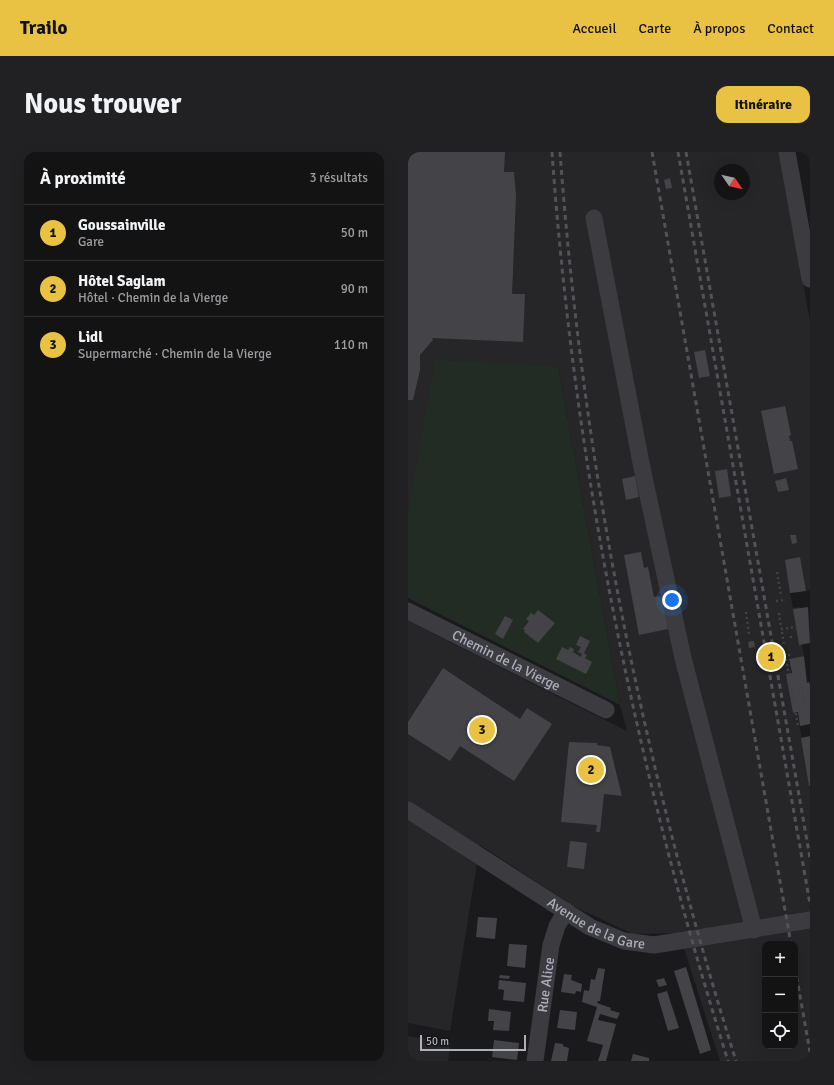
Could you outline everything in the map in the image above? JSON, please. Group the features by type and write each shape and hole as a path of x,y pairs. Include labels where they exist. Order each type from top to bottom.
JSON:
{"street":[{"path":"787,152 810,279"},
{"path":"594,218 640,463 682,658 754,930"},
{"name":"Chemin de la Vierge","path":"408,611 606,710"},
{"name":"Avenue de la Gare","path":"408,810 602,933 624,941 654,945 810,920"},
{"name":"Rue Alice","path":"536,1061 551,945 557,926 566,911"}],"path":[{"path":"777,572 781,595"},
{"path":"776,601 784,600"},
{"path":"746,612 749,634"},
{"path":"779,613 784,646"},
{"path":"781,630 803,626"},
{"path":"786,659 798,726"},
{"path":"800,677 806,707"},
{"path":"792,693 810,690"}],"shaded area":[{"path":"408,152 779,152 810,321 810,590 790,593 793,608 800,607 805,644 802,645 804,656 789,659 810,790 810,1061 720,1061 679,933 633,934 573,906 480,845 450,1031 408,1023 408,621 627,731 620,705 558,366 408,512"},
{"path":"435,360 558,366 620,705 408,598 408,512"},
{"path":"408,1036 451,1043 448,1061 408,1061"}],"building":[{"path":"408,152 505,152 504,172 514,172 516,196 512,294 525,294 523,342 432,338 433,340 420,355 420,370 413,400 408,400"},
{"path":"670,178 672,188 666,189 664,180"},
{"path":"705,350 710,376 699,378 694,352"},
{"path":"785,406 791,435 789,436 790,441 792,441 798,469 774,474 761,411"},
{"path":"727,469 731,496 719,498 715,471"},
{"path":"635,476 639,497 626,500 622,479"},
{"path":"786,478 789,490 778,492 775,481"},
{"path":"790,535 796,535 797,543 792,544"},
{"path":"641,552 644,568 648,567 654,597 662,596 668,629 639,635 624,555"},
{"path":"800,557 806,591 790,593 785,560"},
{"path":"808,607 810,643 799,645 793,609"},
{"path":"538,610 555,623 538,643 524,632 525,630 523,629 529,621 526,619 531,613 534,615"},
{"path":"505,616 513,620 503,639 495,634"},
{"path":"580,636 590,641 584,653 587,655 585,658 592,662 586,674 556,659 562,647 568,650 570,647 574,649 573,652 581,657 582,654 578,652 581,647 576,645"},
{"path":"754,641 755,647 749,648 748,642"},
{"path":"804,656 807,683 809,682 810,685 810,724 800,726 798,712 793,713 786,674 792,673 789,659"},
{"path":"443,668 520,719 527,708 552,724 514,781 460,746 450,761 408,734 408,722"},
{"path":"810,736 810,786 809,786 801,738"},
{"path":"569,742 597,743 597,745 610,747 622,796 604,794 600,832 596,832 597,825 561,822"},
{"path":"570,841 587,843 584,869 567,867"},
{"path":"478,917 497,918 495,939 476,937"},
{"path":"509,944 527,945 525,968 507,966"},
{"path":"686,967 711,1050 700,1054 674,971"},
{"path":"598,968 605,969 600,1001 597,1003 611,1008 610,1010 620,1013 617,1019 600,1014 598,1020 616,1024 606,1061 598,1061 603,1045 587,1041 597,1007 582,1002 584,990 589,991 591,979 595,980"},
{"path":"564,974 572,975 571,980 582,984 581,992 576,991 575,994 561,992"},
{"path":"500,975 510,976 509,979 499,978"},
{"path":"664,978 667,985 659,987 656,980"},
{"path":"499,980 526,983 524,1002 503,1000 504,990 498,989"},
{"path":"667,991 679,1028 668,1031 657,994"},
{"path":"489,1009 511,1012 509,1031 493,1030 494,1021 488,1021"},
{"path":"560,1010 577,1012 575,1030 557,1028"},
{"path":"494,1040 519,1043 517,1060 492,1057"},
{"path":"555,1043 563,1044 563,1046 569,1048 567,1061 551,1061"},
{"path":"633,1054 649,1058 649,1061 631,1061"}],"railway":[{"path":"552,152 562,268 576,383 593,498 613,612 637,725 664,838 728,1061"},
{"path":"560,152 570,269 584,384 601,498 621,612 645,725 672,837 702,949 736,1061"},
{"path":"652,152 790,941"},
{"path":"678,152 810,904"},
{"path":"686,152 810,858"},
{"path":"797,977 810,1052"}],"place":[{"name":"Goussainville","path":"771,657"},
{"name":"Lidl","path":"482,730"},
{"name":"Hôtel Saglam","path":"591,770"}]}
